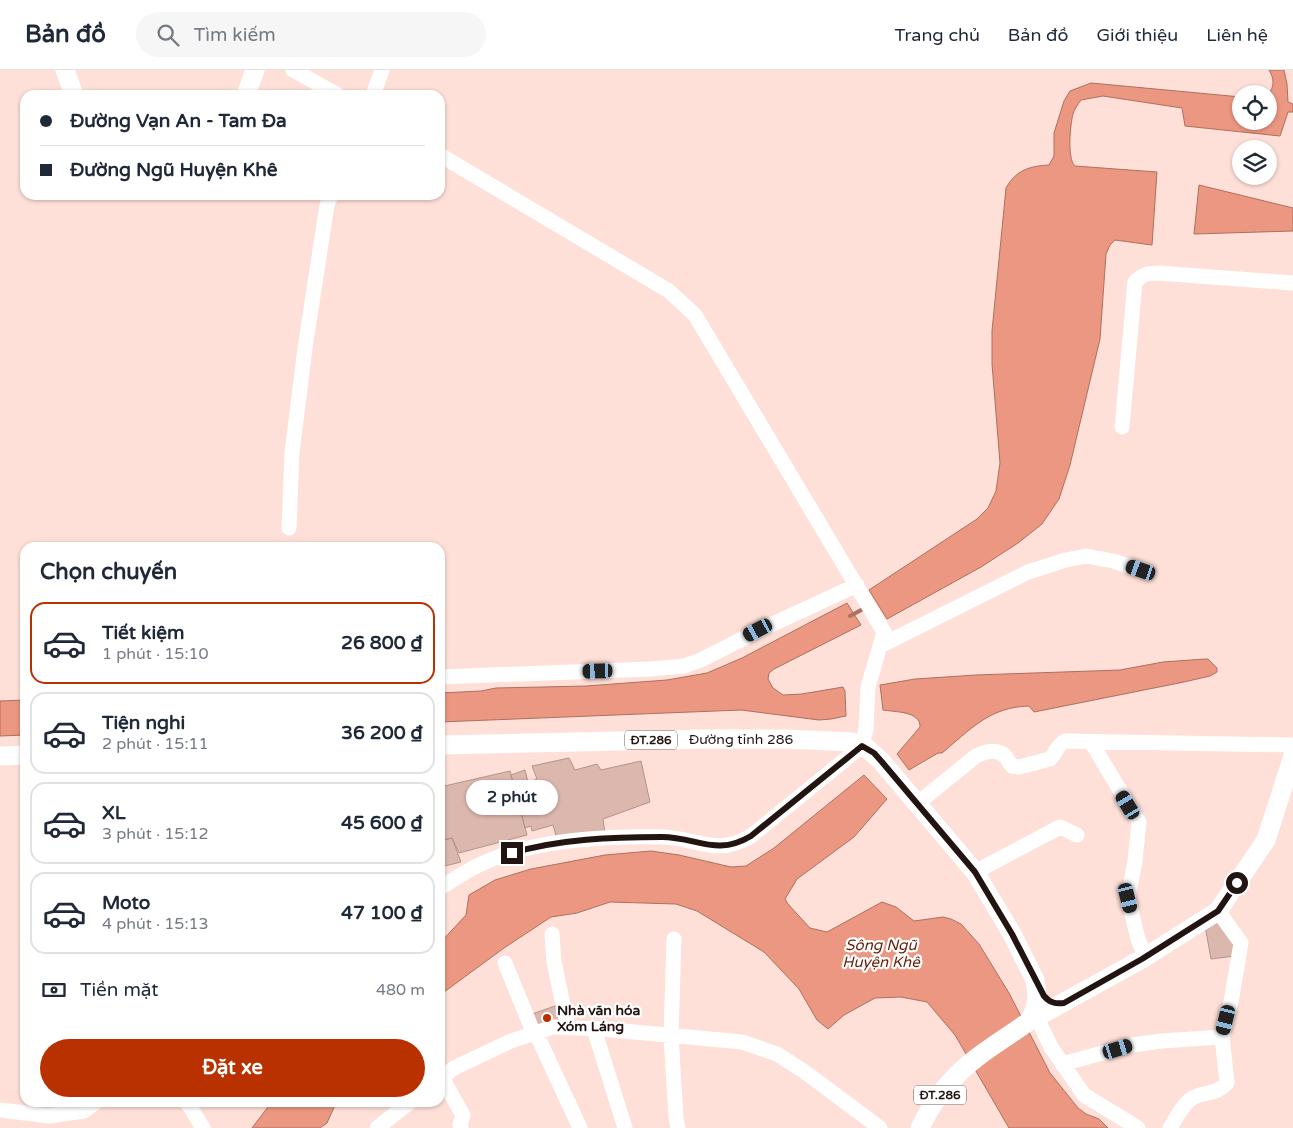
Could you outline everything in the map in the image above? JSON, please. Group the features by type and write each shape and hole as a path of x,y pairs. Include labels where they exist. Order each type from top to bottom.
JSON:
{"main road":[{"path":"65,70 72,90"},
{"path":"248,90 255,70"},
{"name":"Đường tỉnh 286","path":"445,745 705,738 852,742 862,746"},
{"name":"ĐT.286","path":"862,746 874,753 975,872 1048,1000 1056,1004 1064,1003"},
{"path":"0,756 20,755"},
{"path":"1033,1020 1145,957 1218,911 1266,840 1293,756"},
{"name":"ĐT.286","path":"920,1128 929,1111 952,1079 966,1066 1033,1020 1037,1004 1035,980"}],"street":[{"path":"294,70 329,90"},
{"path":"375,90 382,70"},
{"path":"445,158 668,291 695,315 884,632 868,687 866,730 862,746 751,836 739,843 719,847 676,838 638,837 585,840 528,849 479,865 445,885"},
{"path":"288,528 292,453 305,348 329,200"},
{"path":"1122,427 1135,282 1142,275 1159,272 1293,283"},
{"path":"880,646 1028,572 1066,560 1086,556 1113,561 1141,570"},
{"path":"445,677 684,666 701,660 758,630 859,589"},
{"path":"918,803 983,752 991,751 998,753 1004,756 1012,766 1019,767 1050,760 1054,756 1057,746 1066,740 1293,745"},
{"path":"1091,742 1139,822 1135,861 1128,898 1138,939 1145,957"},
{"path":"975,872 1060,827 1078,835"},
{"path":"1170,1128 1190,1099 1210,1094 1227,1083 1222,1037 1231,1002 1240,943 1218,911"},
{"path":"552,934 554,962 568,1028"},
{"path":"674,939 671,1036 678,1128"},
{"path":"504,964 580,1128"},
{"path":"1033,1020 1084,1095 1138,1128"},
{"path":"445,1076 454,1068 511,1041 553,1027 742,1042 777,1054 805,1072 880,1128"},
{"path":"594,1029 625,1128"},
{"path":"1062,1064 1132,1045 1222,1037"},
{"path":"445,1085 464,1115 460,1125 461,1128"},
{"path":"2,1109 49,1116 84,1111 89,1107"},
{"path":"190,1107 200,1124"},
{"path":"378,1128 398,1121 407,1107"}],"water":[{"path":"1269,70 1284,70 1288,102 1293,104 1293,112 1288,112 1280,136 1185,126 1182,108 1103,96 1081,100 1073,114 1070,134 1071,157 1075,166 1157,172 1152,245 1115,240 1110,245 1106,254 1100,339 1070,465 1059,499 1042,524 1018,543 981,567 887,619 869,590 977,519 988,508 996,491 1000,463 992,364 992,331 1006,188 1014,177 1024,170 1036,166 1049,165 1054,156 1054,133 1064,101 1070,91 1091,83 1232,96 1232,130 1277,130 1277,85 1272,85 1272,76"},
{"path":"1199,185 1293,208 1293,231 1194,234"},
{"path":"847,603 861,625 774,669 769,673 768,679 773,688 783,695 802,694 843,687 845,691 846,716 819,720 741,710 445,722 445,693 481,691 496,688 586,686 667,680 707,673 742,658"},
{"path":"1208,659 1217,668 1217,672 1210,676 1034,712 1029,706 1015,707 991,715 971,728 942,753 938,753 909,770 897,754 920,727 919,722 912,715 906,713 883,710 880,685 915,679 976,675 1120,670 1163,662"},
{"path":"20,700 20,735 0,736 0,701"},
{"name":"Sông Ngũ Huyện Khê","path":"864,775 887,799 854,837 797,879 785,899 788,904 810,928 827,932 882,902 896,907 914,921 943,917 961,924 979,944 1009,993 1050,1073 1078,1108 1086,1114 1099,1119 1108,1128 1009,1128 955,1035 927,1002 901,997 875,998 844,1015 828,1029 817,1020 799,989 764,952 697,911 676,904 610,902 577,913 551,917 504,948 445,991 445,938 466,915 469,895 495,880 531,869 605,855 651,851 679,855 731,867 746,866 774,848"},
{"path":"268,1107 334,1107 327,1123 320,1128 252,1128"}],"building":[{"path":"569,758 575,770 597,764 601,770 641,761 650,802 603,819 605,833 557,839 553,825 532,831 531,826 525,828 521,813 535,810 528,783 537,779 532,766"},
{"path":"525,770 535,810 521,813 511,775"},
{"path":"510,771 527,835 459,853 452,838 445,840 445,786"},
{"path":"452,838 461,862 445,866 445,840"},
{"path":"1219,917 1232,936 1235,956 1211,959 1205,926"},
{"name":"Nhà văn hóa Xóm Láng","path":"561,1004 565,1022 534,1029 529,1015"}],"waterway":[{"path":"850,616 865,608"}],"place":[{"name":"Nhà văn hóa Xóm Láng","path":"547,1018"}],"route":[{"path":"512,853 585,840 638,837 676,838 719,847 739,843 751,836 862,746 874,753 975,872 1012,934 1044,996 1056,1004 1064,1003 1142,959 1218,911 1237,883"}]}
